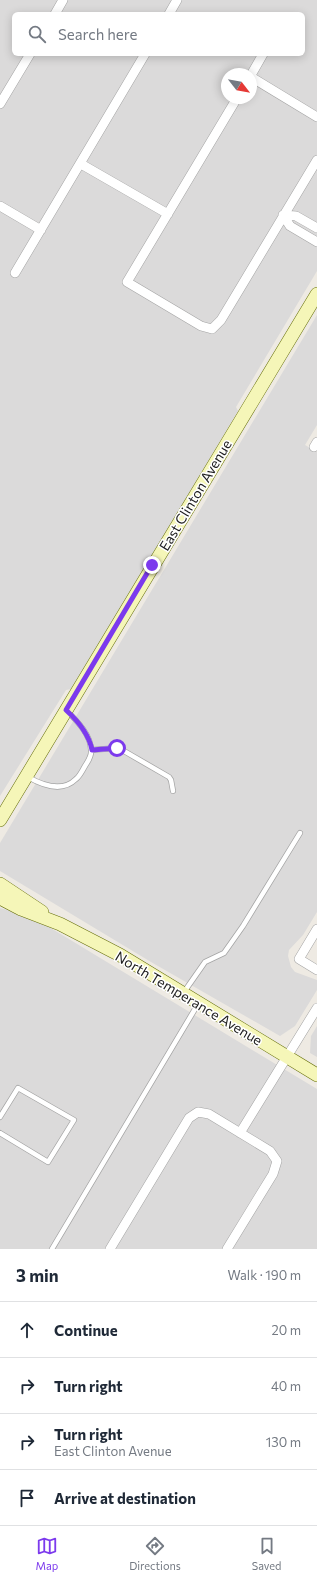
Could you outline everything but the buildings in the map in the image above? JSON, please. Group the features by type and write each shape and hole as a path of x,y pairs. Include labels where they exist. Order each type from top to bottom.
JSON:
{"street":[{"path":"55,12 63,0"},
{"path":"170,12 177,0"},
{"path":"0,104 29,56"},
{"path":"15,273 144,56"},
{"path":"255,68 262,56"},
{"path":"257,80 317,117"},
{"path":"233,104 127,282 201,326 212,329 221,320 317,160"},
{"path":"81,164 168,214"},
{"path":"0,206 41,230"},
{"path":"283,215 296,216 317,228"},
{"path":"283,215 290,226 317,242"},
{"name":"East Clinton Avenue","path":"0,820 317,294"},
{"name":"North Temperance Avenue","path":"0,884 60,924"},
{"name":"North Temperance Avenue","path":"0,898 21,909 60,924 120,955 317,1075"},
{"path":"317,929 299,959 317,970"},
{"path":"240,1133 317,1008"},
{"path":"110,1249 189,1118 198,1112 209,1114 270,1151 277,1161 273,1174 227,1249"}],"lane":[{"path":"26,776 44,785 60,786 71,783 79,776 91,756 92,750 81,726 66,710"},
{"path":"92,750 117,748 124,751 169,777 173,791"},
{"path":"183,993 205,962 224,953 244,926 300,833"},
{"path":"52,1249 198,1002"},
{"path":"0,1117 18,1088 74,1120 48,1162 0,1133"}],"shaded area":[{"path":"0,0 317,0 317,271 236,407 238,411 71,689 66,690 0,796"},
{"path":"317,315 317,425 305,445 317,452 317,912 303,935 289,950 288,956 291,967 295,972 317,980 317,990 295,1026 280,1036 151,962 0,871 0,843"},
{"path":"0,908 15,912 49,927 317,1089 317,1249 0,1249"},
{"path":"317,1026 317,1057 310,1053 311,1036"}],"route":[{"path":"117,748 92,750 81,726 66,710 152,565"}]}
